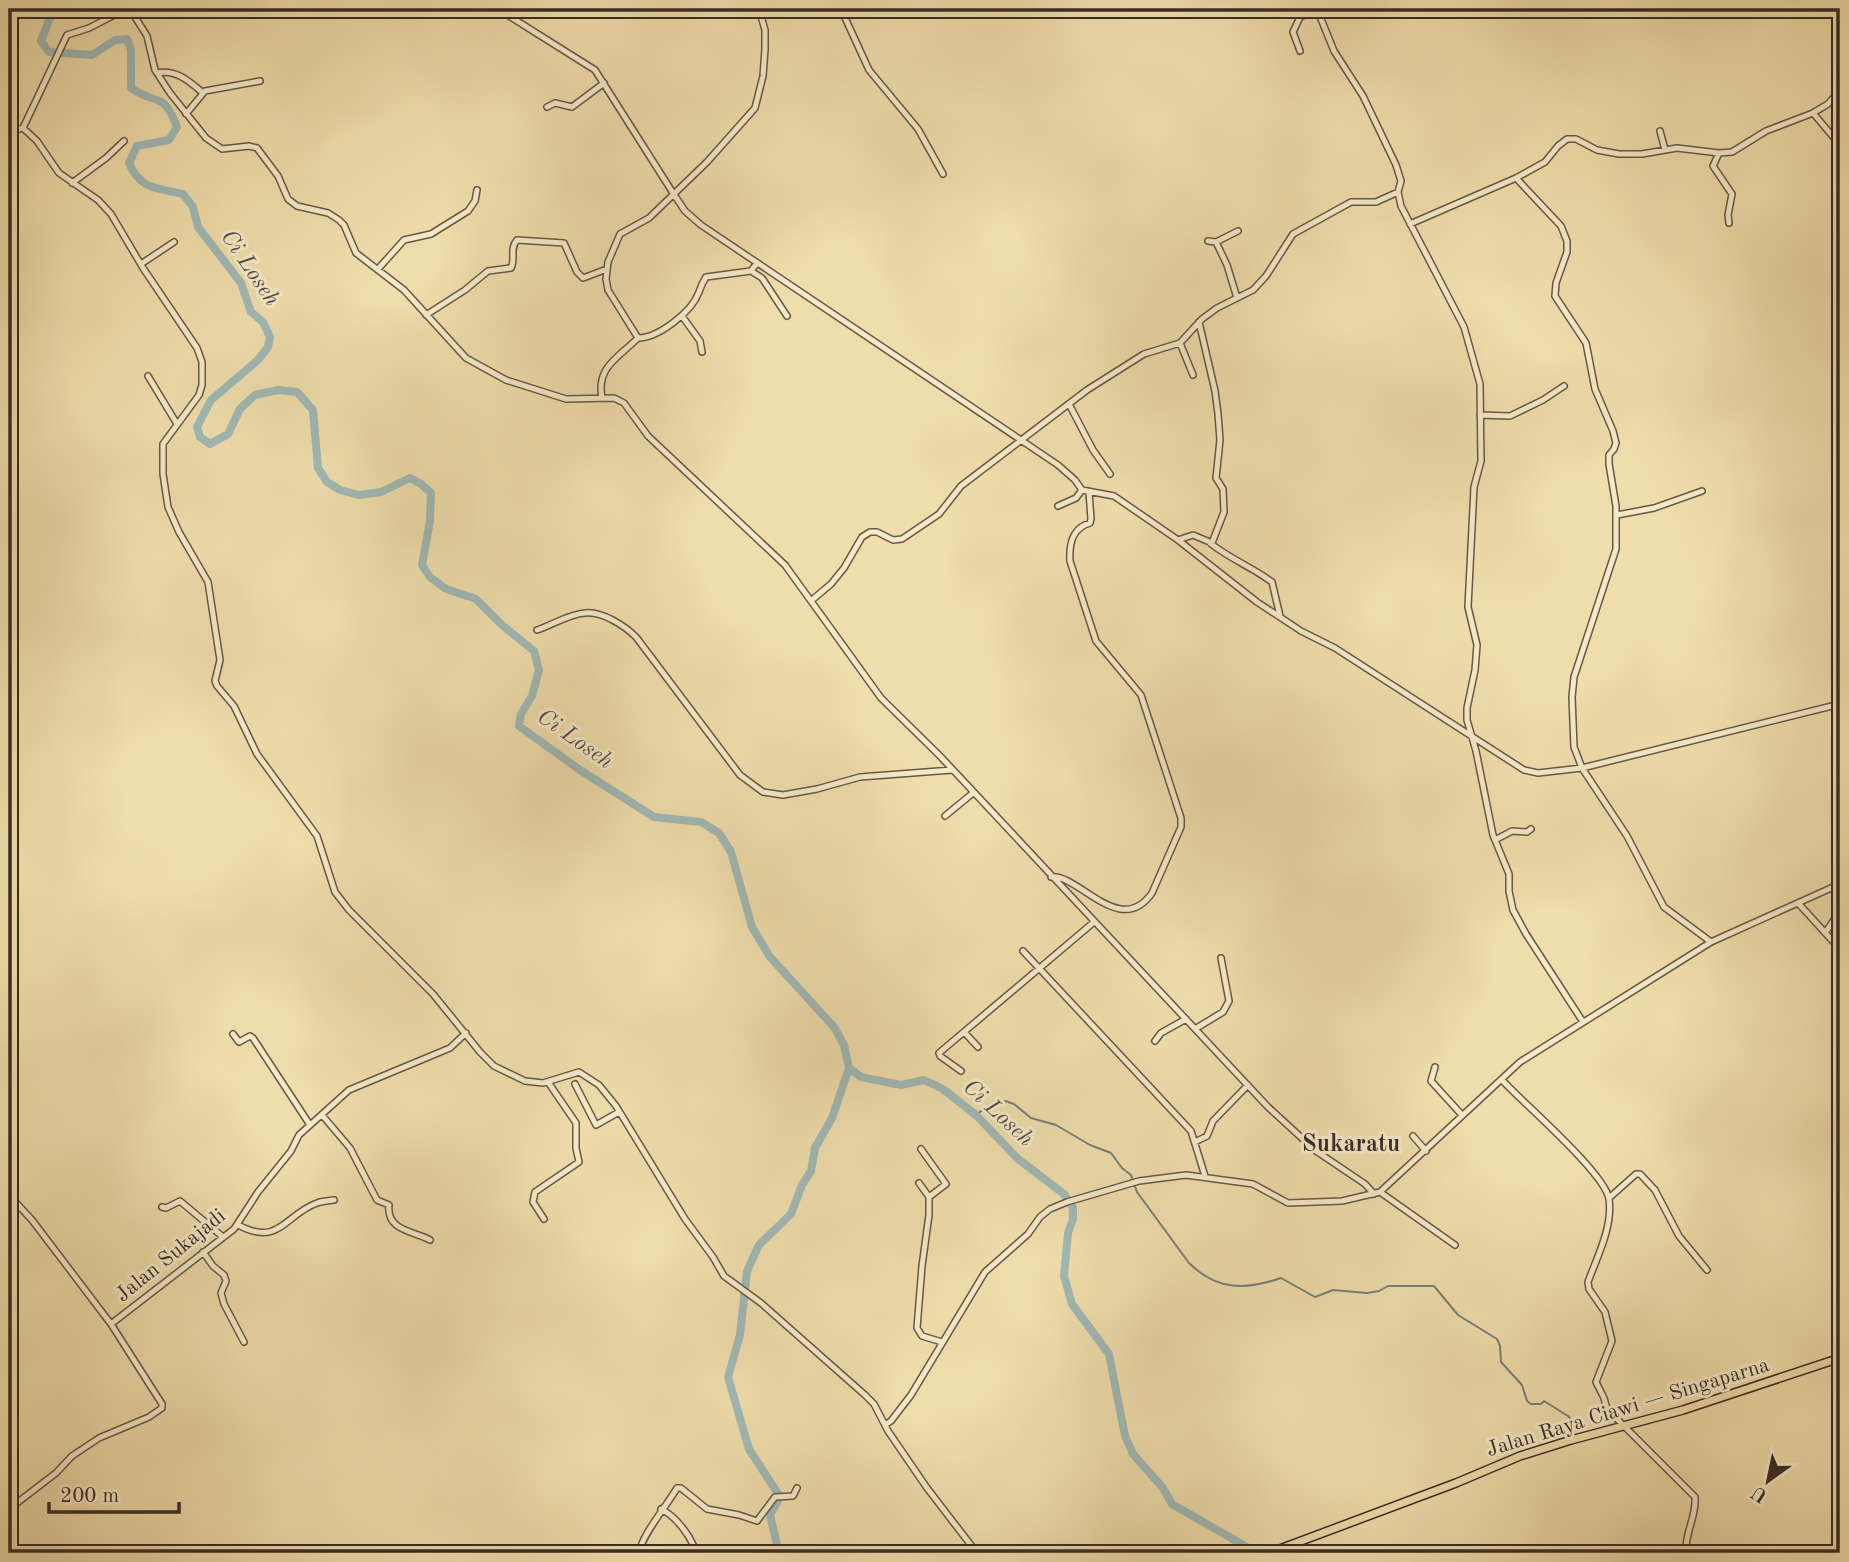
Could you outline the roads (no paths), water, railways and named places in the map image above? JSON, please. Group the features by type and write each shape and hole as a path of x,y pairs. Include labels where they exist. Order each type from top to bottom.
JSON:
{"main road":[{"name":"Jalan Raya Ciawi — Singaparna","path":"1270,1553 1520,1456 1755,1387 1840,1358"}],"street":[{"path":"23,128 67,35 89,28 128,9 147,36 157,73 206,138 218,148 257,148 278,176 288,199 297,206 333,215 344,225 356,253 404,290 466,358 506,380 566,400 614,398 624,403 649,436 785,565 870,686 1292,1131 1455,1245"},
{"path":"498,9 595,70 685,211 701,225 1058,465 1085,491 1090,523 1083,525 1073,537 1069,548 1070,561 1096,640 1141,695 1155,732 1181,822 1174,845 1152,893 1145,902 1135,907 1105,905 1063,878 1051,877"},
{"path":"638,338 608,290 607,269 612,248 620,234 649,218 706,162 755,108 763,76 765,49 765,30 760,9"},
{"path":"841,9 869,70 918,129 943,174"},
{"path":"1300,51 1293,32 1300,17 1317,10 1339,61 1363,96 1393,157 1401,181 1398,192 1401,206 1464,327 1480,384 1481,461 1474,487 1468,607 1477,645 1467,708 1495,840 1508,874 1513,910 1583,1022"},
{"path":"157,73 171,72 203,93"},
{"path":"186,114 203,93 260,80"},
{"path":"547,107 555,103 572,107 604,83"},
{"path":"1410,224 1516,178 1545,162 1567,139 1576,139 1597,150 1619,154 1643,154 1677,148 1719,153 1739,149 1766,131 1814,113 1828,104 1840,90"},
{"path":"1814,113 1840,145"},
{"path":"9,132 23,128"},
{"path":"23,128 37,141 59,173 98,200 111,214 197,348 202,362 199,395 163,444 163,474 168,507 208,582 220,660 215,681 217,687 234,706 257,754 317,836 335,892 349,910 433,994 494,1066 525,1082 548,1082 574,1073 585,1074 599,1084 724,1276 761,1303 874,1404 927,1488 960,1527 977,1553"},
{"path":"1660,131 1665,149"},
{"path":"72,183 124,141"},
{"path":"1719,153 1713,166 1732,194 1729,223"},
{"path":"1516,178 1561,226 1567,241 1566,261 1554,290 1559,303 1586,343 1595,389 1615,437 1609,464 1617,515 1616,549 1574,677 1574,747 1582,768 1627,836 1664,907 1711,942"},
{"path":"378,268 404,240 431,234 468,211 475,201 477,190"},
{"path":"812,600 831,584 844,568 862,537 877,532 893,540 906,537 916,527 939,514 961,486 1069,404 1144,354 1180,343 1199,322 1217,308 1253,290 1260,284 1293,234 1352,202 1376,202 1398,192"},
{"path":"1208,241 1216,242 1238,231"},
{"path":"426,314 465,290 488,271 511,268 512,247 517,240 564,243 577,272 583,278 607,269"},
{"path":"141,264 174,242"},
{"path":"1216,242 1227,265 1237,298"},
{"path":"751,271 757,263"},
{"path":"602,398 600,377 638,338 648,338 682,316 706,277 751,271 762,278 787,316"},
{"path":"682,316 700,341 702,352"},
{"path":"1199,322 1215,391 1220,440 1216,478 1223,487 1224,500 1222,522 1210,543"},
{"path":"1180,343 1194,375"},
{"path":"148,376 177,424"},
{"path":"1480,415 1508,417 1564,386"},
{"path":"1069,404 1093,450 1110,474"},
{"path":"1058,506 1085,491 1114,496 1178,540 1231,584 1301,631 1335,648 1524,770 1538,773 1582,768 1840,704"},
{"path":"1617,515 1654,508 1702,491"},
{"path":"1178,540 1193,535 1210,543 1236,562 1248,565 1272,582 1280,616"},
{"path":"537,630 586,612 600,615 625,627 636,637 740,775 763,792 783,795 817,789 860,776 952,770"},
{"path":"945,817 973,793"},
{"path":"1495,840 1512,831 1527,832 1531,829"},
{"path":"885,1425 911,1395 985,1272 1028,1234 1043,1214 1071,1201 1136,1182 1186,1175 1253,1184 1289,1203 1342,1201 1377,1193 1426,1151 1520,1062 1711,942 1840,884"},
{"path":"1798,903 1840,949"},
{"path":"1825,933 1840,911"},
{"path":"961,1070 939,1054 1094,922"},
{"path":"1023,951 1191,1131 1205,1176"},
{"path":"1195,1029 1223,1012 1229,1002 1221,958"},
{"path":"1155,1041 1161,1033 1186,1019"},
{"path":"964,1032 978,1047"},
{"name":"Jalan Sukajadi","path":"9,1195 32,1220 111,1324 237,1225 258,1192 291,1151 299,1135 349,1090 450,1048 466,1033"},
{"path":"233,1034 239,1042 250,1036 253,1038 310,1125"},
{"path":"1435,1067 1431,1081 1462,1115"},
{"path":"1502,1080 1586,1164 1609,1198 1605,1236 1588,1285 1605,1312 1612,1341 1597,1385 1608,1412 1695,1497 1685,1544 1686,1553"},
{"path":"544,1219 533,1202 535,1192 579,1162 576,1123 548,1082"},
{"path":"575,1084 596,1125 619,1112"},
{"path":"1195,1142 1208,1136 1213,1121 1248,1085"},
{"path":"322,1115 350,1148 377,1200 389,1205 393,1222 404,1230 430,1240"},
{"path":"1413,1136 1426,1151"},
{"path":"920,1149 946,1184 929,1197"},
{"path":"1609,1198 1636,1174 1640,1174 1654,1190 1679,1236 1707,1270"},
{"path":"919,1183 929,1197 929,1215 917,1328 920,1334 942,1342"},
{"path":"237,1225 248,1231 268,1233 278,1230 318,1202 334,1200"},
{"path":"162,1207 166,1209 180,1201 223,1237"},
{"path":"203,1252 212,1266 224,1275 226,1281 221,1293 224,1304 244,1342"},
{"path":"9,1509 56,1473 72,1456 99,1438 149,1417 162,1408 111,1324"},
{"path":"640,1553 640,1545 652,1530 661,1509 679,1487 705,1508 757,1521 780,1497 793,1496 797,1488"},
{"path":"9,1490 16,1503"},
{"path":"661,1509 685,1530 694,1548 701,1553"}],"waterway":[{"name":"Ci Loseh","path":"56,9 41,41 49,52 92,55 115,40 127,39 131,50 131,88 163,103 177,127 169,140 137,146 129,163 133,172 144,183 183,194 193,207 198,227 241,283 251,312 263,322 270,337 268,347 258,360 211,400 197,427 200,437 210,444 228,434 240,409 255,395 278,390 297,392 313,410 318,468 327,482 340,490 359,495 381,492 410,478 431,493 430,521 422,565 430,577 446,589 476,599 534,651 539,670 532,696 521,714 519,726 580,770 654,817 701,822 719,833 731,852 752,927 770,957 834,1027 844,1045 849,1068 861,1077 901,1085 924,1080 943,1089 976,1115 1018,1159 1064,1194 1073,1208 1064,1276 1072,1304 1109,1354 1125,1436 1133,1454 1163,1488 1172,1504 1257,1553"},
{"path":"779,1553 770,1515 780,1497 749,1449 728,1377 740,1335 747,1271 759,1245 791,1214 802,1185 811,1171 815,1148 832,1118 849,1068"},
{"path":"976,1115 993,1102 1005,1101 1014,1104 1031,1118 1056,1125 1090,1145 1111,1153 1131,1175 1137,1192 1189,1263 1210,1279 1232,1286 1244,1286 1281,1278 1315,1297 1333,1290 1367,1293 1388,1286 1434,1286 1458,1315 1497,1339 1501,1362 1522,1385 1527,1401 1531,1404 1541,1404 1544,1401 1568,1416 1574,1423 1567,1431"}],"district":[{"name":"Sukaratu","path":"1351,1145"}]}
